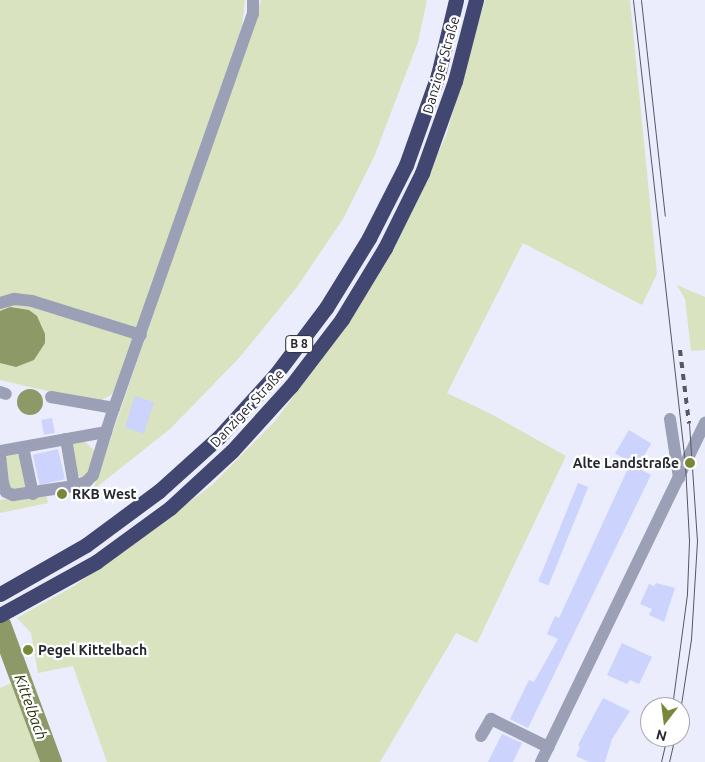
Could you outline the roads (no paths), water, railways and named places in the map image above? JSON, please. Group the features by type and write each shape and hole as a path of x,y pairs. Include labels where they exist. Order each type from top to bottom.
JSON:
{"highway":[{"name":"Danziger Straße","path":"5,591 86,545 159,492 219,438 276,374 331,300 369,238 406,165 438,74 456,0"},
{"name":"Danziger Straße","path":"0,615 96,562 170,508 232,451 291,386 346,311 385,248 422,173 455,81 476,0"}],"street":[{"path":"0,455 6,492 13,495 33,494 74,486 86,482 93,475 114,408 252,14 253,0"},
{"path":"0,303 14,299 32,300 141,335"},
{"path":"51,397 114,408"},
{"path":"670,420 679,478"},
{"path":"541,762 705,423"},
{"path":"0,451 106,432"},
{"path":"66,439 74,486"},
{"path":"23,447 33,494"},
{"path":"481,736 491,719 548,747"}],"waterway":[{"name":"Kittelbach","path":"0,624 51,762"}],"tram line":[{"path":"633,0 685,464 689,541 687,594 673,697"},
{"path":"641,0 665,216"},
{"path":"682,697 691,639 697,541 689,423"},
{"path":"661,762 665,747"},
{"path":"669,762 673,747"}],"railway":[{"path":"680,350 689,423"}],"place":[{"name":"Alte Landstraße","path":"690,463"},
{"name":"RKB West","path":"62,494"},
{"name":"Pegel Kittelbach","path":"28,650"}]}
